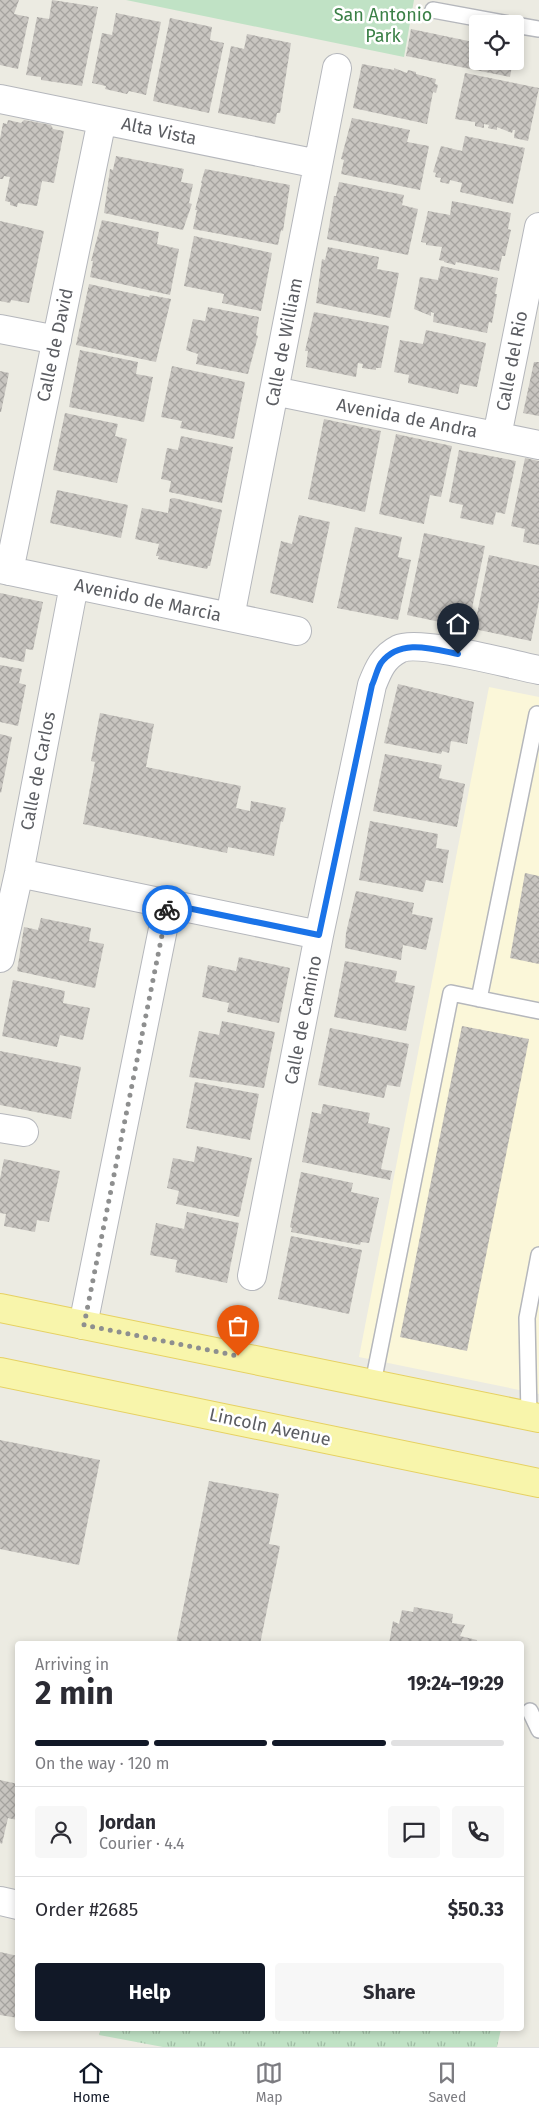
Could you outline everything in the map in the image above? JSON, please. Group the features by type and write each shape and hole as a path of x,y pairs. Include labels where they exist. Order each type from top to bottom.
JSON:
{"main road":[{"path":"0,1308 373,1382 534,1417"},
{"name":"Lincoln Avenue","path":"0,1372 539,1483"}],"street":[{"name":"Calle de William","path":"230,617 337,68"},
{"name":"Alta Vista","path":"0,99 318,164"},
{"name":"Calle de David","path":"4,570 57,340 102,120"},
{"name":"Calle del Rio","path":"498,436 539,227"},
{"path":"0,329 57,340"},
{"name":"Avenida de Andra","path":"274,391 539,444"},
{"name":"Avenido de Marcia","path":"4,570 297,630"},
{"name":"Calle de Carlos","path":"0,958 19,872 74,584"},
{"name":"Calle de Camino","path":"252,1276 319,935 372,685 381,663 400,648 421,646 539,670"},
{"path":"19,872 319,935"},
{"path":"84,1325 168,904"},
{"path":"0,1901 15,1904"}],"lane":[{"path":"433,10 469,17"},
{"path":"524,26 539,29"},
{"path":"479,999 537,714 539,715"},
{"path":"373,1382 451,993 539,1011"},
{"path":"534,1417 526,1318 539,1255"},
{"path":"530,1711 539,1730"}],"shaded area":[{"path":"489,687 539,697 539,1394 359,1357"}],"green space":[{"name":"San Antonio Park","path":"126,0 414,0 404,57"},
{"path":"100,2031 501,2031 497,2047 163,2047 99,2035"}],"building":[{"path":"0,0 19,0 14,14 29,17 18,69 0,65"},
{"path":"52,0 98,7 82,86 41,80 41,77 26,75 37,17 49,19"},
{"path":"116,13 161,22 146,95 129,91 127,94 105,89 106,86 92,83 102,33 112,35"},
{"path":"170,18 212,27 210,40 224,43 209,113 153,101"},
{"path":"411,29 469,41 469,69 406,56"},
{"path":"247,34 291,43 280,113 277,113 275,124 218,113 231,46 244,49"},
{"path":"362,64 394,70 394,68 407,73 408,70 436,79 435,84 438,85 436,93 433,92 427,124 353,108"},
{"path":"475,70 511,70 510,77"},
{"path":"465,73 539,88 528,141 514,138 515,130 512,133 497,127 497,130 488,128 489,125 484,124 484,128 475,126 475,122 455,119"},
{"path":"352,118 410,130 407,142 429,146 420,190 341,174 344,160 341,159"},
{"path":"8,120 21,123 24,120 51,125 53,129 64,131 54,183 42,181 37,206 18,203 17,207 5,201 10,177 4,176 3,179 0,179 0,139 3,123 7,124"},
{"path":"465,136 525,148 513,204 460,192 462,183 450,180 449,184 440,182 441,178 435,177 436,173 433,172 441,146 462,151"},
{"path":"116,156 184,169 181,182 193,184 189,203 192,204 183,230 104,213 110,169 113,170"},
{"path":"205,169 290,185 283,231 281,230 278,245 193,229 197,210 195,210"},
{"path":"339,182 404,195 402,205 418,209 408,255 327,239 334,196 336,196"},
{"path":"452,201 511,213 508,229 511,230 505,256 502,256 499,271 456,262 455,265 444,262 439,260 442,247 426,245 426,243 421,242 428,211 450,215"},
{"path":"102,220 159,232 157,244 179,249 170,295 90,277 93,261 91,261"},
{"path":"0,221 44,231 29,303 11,300 10,303 0,301"},
{"path":"194,236 272,253 261,311 222,303 224,294 184,286"},
{"path":"328,247 379,257 377,269 399,273 390,318 316,303 322,259 325,260"},
{"path":"441,266 498,278 492,323 489,322 487,333 433,322 434,313 431,312 431,316 414,309 420,277 438,280"},
{"path":"89,284 149,297 150,295 171,299 156,362 76,345"},
{"path":"208,307 259,317 256,335 258,336 248,374 196,364 198,354 186,350 193,319 205,321"},
{"path":"314,312 389,326 381,368 376,368 376,370 362,368 363,364 358,363 356,377 306,367 308,351 305,351"},
{"path":"426,330 486,343 477,387 460,384 458,394 408,383 409,375 394,372 400,340 423,344"},
{"path":"80,350 138,362 136,374 153,377 144,422 69,407"},
{"path":"534,362 539,362 539,416 523,413"},
{"path":"172,366 245,382 234,439 180,428 182,421 161,417"},
{"path":"0,371 9,373 1,412 0,412"},
{"path":"65,413 118,424 115,436 127,439 117,483 53,470"},
{"path":"324,419 381,431 365,512 308,499"},
{"path":"396,434 452,446 441,497 430,495 424,524 379,514"},
{"path":"181,436 233,447 222,503 169,492 171,481 161,479 167,448 178,450"},
{"path":"459,450 516,461 505,514 496,512 493,525 460,518 463,505 449,502"},
{"path":"525,458 539,461 539,545 523,542 525,529 511,526"},
{"path":"57,490 128,505 121,538 50,523"},
{"path":"174,498 222,510 210,566 207,569 158,559 159,556 156,556 159,544 135,539 142,508 168,513 170,499"},
{"path":"299,515 330,522 313,603 270,593 281,541 292,544"},
{"path":"355,527 402,537 398,557 411,560 398,620 337,608"},
{"path":"424,533 485,546 468,628 407,615"},
{"path":"489,555 539,566 539,601 531,641 474,629"},
{"path":"0,593 43,602 33,650 26,649 24,662 0,657"},
{"path":"0,665 22,669 19,683 26,685 18,726 0,722"},
{"path":"398,684 474,702 467,744 451,741 449,753 442,751 441,754 384,743"},
{"path":"100,713 154,724 146,767 241,786 236,808 250,811 251,801 286,808 283,822 281,821 274,856 228,847 227,853 83,824 95,762 91,761"},
{"path":"0,734 12,737 1,793 0,792"},
{"path":"385,754 442,765 439,778 465,784 457,827 373,811"},
{"path":"370,821 438,834 436,848 449,850 443,883 426,880 423,892 359,880"},
{"path":"525,873 539,876 539,964 510,958"},
{"path":"356,891 414,903 412,914 433,918 426,950 403,945 401,960 345,948 346,933"},
{"path":"41,918 91,928 89,941 104,944 95,988 17,971 24,927 38,930"},
{"path":"239,957 290,968 279,1023 227,1012 229,1003 202,997 208,965 236,971"},
{"path":"345,961 397,971 395,982 415,986 406,1031 334,1017"},
{"path":"13,980 65,991 63,1003 90,1008 83,1040 60,1035 57,1047 2,1036"},
{"path":"222,1021 275,1032 264,1088 189,1077 199,1031 219,1035"},
{"path":"462,1026 529,1039 467,1351 400,1337"},
{"path":"330,1028 409,1044 400,1087 387,1085 384,1098 318,1085"},
{"path":"0,1051 81,1067 71,1119 0,1105"},
{"path":"195,1082 259,1094 250,1140 186,1128"},
{"path":"323,1104 370,1113 368,1123 390,1128 381,1169 392,1171 390,1180 302,1162 312,1112 321,1114"},
{"path":"197,1146 252,1158 239,1217 176,1204 179,1191 167,1188 173,1158 194,1162"},
{"path":"4,1159 60,1171 49,1222 37,1220 35,1232 4,1226 6,1214 0,1213 0,1179"},
{"path":"301,1172 353,1183 351,1192 379,1198 369,1243 361,1242 360,1245 291,1232 292,1228 290,1227"},
{"path":"187,1212 239,1223 227,1283 175,1272 177,1260 150,1255 156,1223 184,1229"},
{"path":"291,1236 362,1250 349,1314 278,1299"},
{"path":"0,1440 100,1460 79,1565 0,1549"},
{"path":"209,1481 279,1494 269,1544 280,1546 261,1641 177,1641"},
{"path":"414,1607 453,1614 452,1623 465,1625 460,1636 477,1641 390,1641 393,1621 399,1624 402,1610 413,1612"},
{"path":"0,1780 15,1783 15,1820 8,1818 2,1844 0,1843"},
{"path":"0,1952 15,1955 15,2018 0,2015"}],"way so far":[{"path":"167,910 84,1325 238,1356"}],"route":[{"path":"167,910 168,904 319,935 372,685 381,663 400,648 421,646 458,654"}]}
